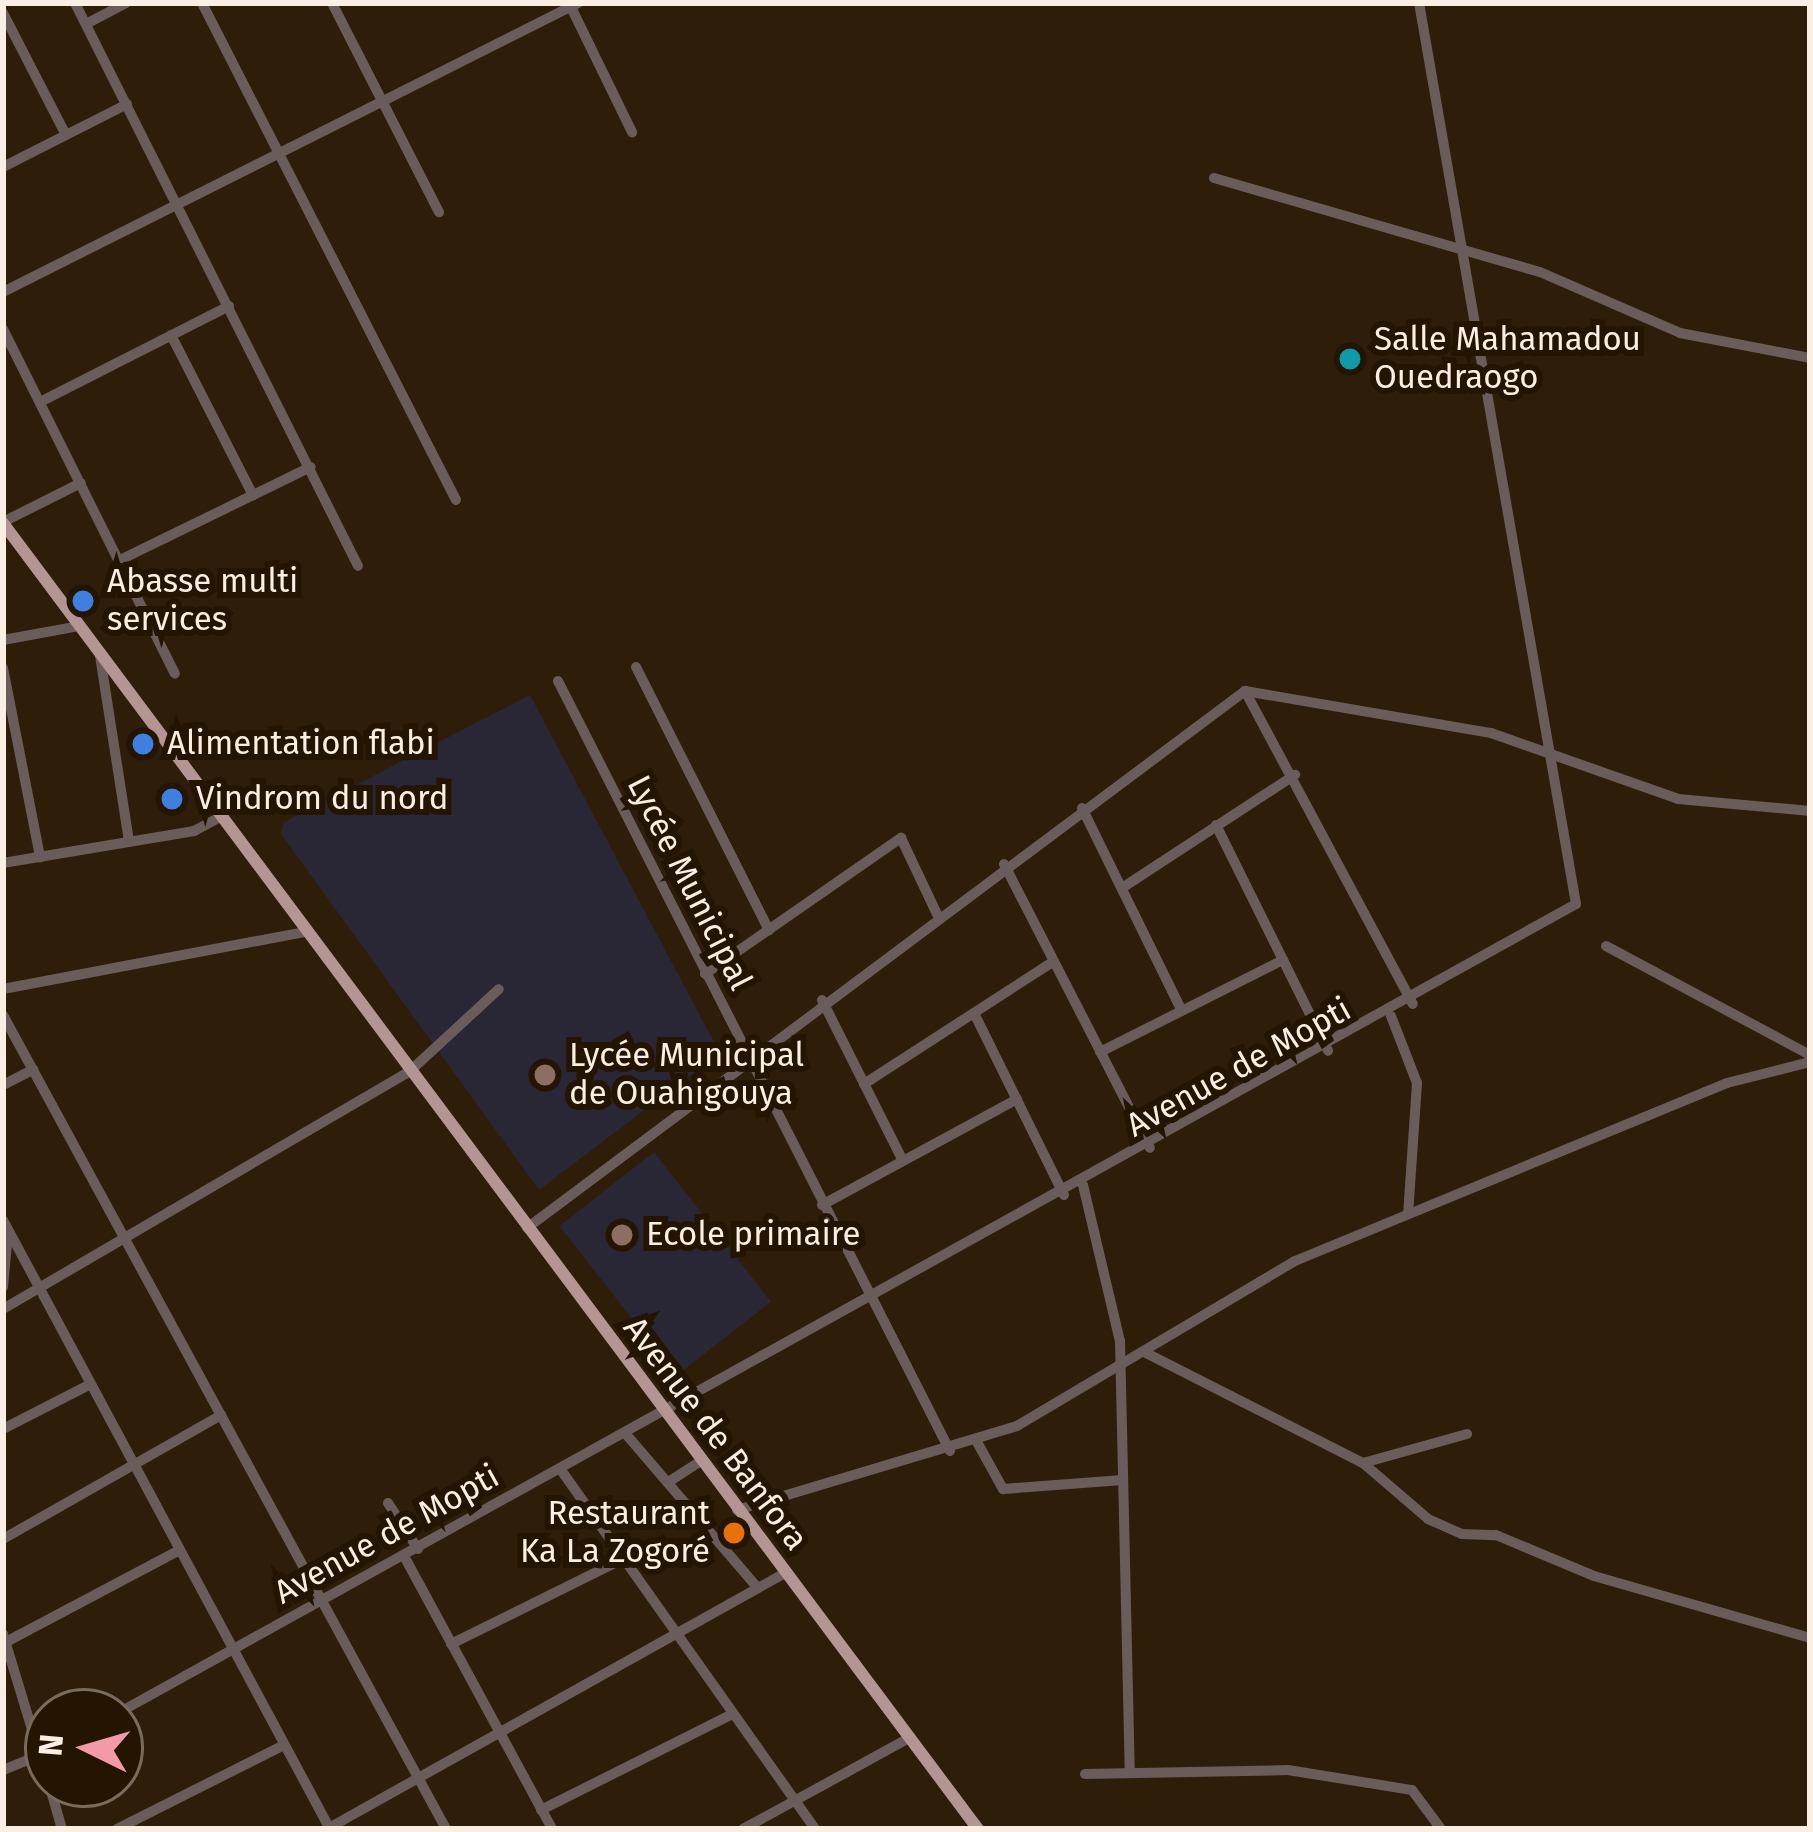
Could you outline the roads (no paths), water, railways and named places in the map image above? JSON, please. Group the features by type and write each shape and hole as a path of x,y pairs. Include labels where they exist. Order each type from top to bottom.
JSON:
{"main road":[{"name":"Avenue de Banfora","path":"3,522 978,1829"}],"street":[{"path":"75,3 358,566"},
{"path":"86,24 126,3"},
{"path":"202,3 456,500"},
{"path":"332,3 439,212"},
{"name":"Avenue de Mopti","path":"144,1699 1413,1004 1576,904 1554,755 1419,3"},
{"path":"3,292 572,4 632,132"},
{"path":"3,13 66,135"},
{"path":"3,167 127,104"},
{"path":"1214,178 1463,248 1680,333 1810,358"},
{"path":"40,403 229,306"},
{"path":"3,329 176,674"},
{"path":"171,335 253,495"},
{"path":"120,560 310,467"},
{"path":"3,522 81,483"},
{"path":"3,640 79,626"},
{"name":"Avenue de Banfora","path":"99,653 129,842"},
{"path":"636,667 769,930"},
{"path":"3,668 40,857"},
{"name":"Lycée Municipal","path":"557,681 950,1451"},
{"path":"1245,691 1295,775 1413,1004"},
{"path":"527,1228 822,1000 1245,691 1491,733 1678,799 1810,811"},
{"path":"1122,889 1295,775"},
{"path":"1082,808 1182,1011"},
{"path":"3,863 129,842 220,817"},
{"path":"1216,825 1328,1051"},
{"path":"705,974 901,838 937,914"},
{"path":"1004,864 1150,1148"},
{"path":"3,989 306,932"},
{"path":"1606,946 1810,1059"},
{"path":"1100,1052 1283,960"},
{"path":"864,1084 1054,961"},
{"path":"3,1310 128,1244 410,1072 499,989"},
{"path":"822,1000 903,1161"},
{"path":"974,1013 1064,1195"},
{"path":"3,1015 446,1829"},
{"path":"1391,1016 1417,1084 1408,1214"},
{"path":"737,1510 977,1442 1120,1370 1294,1262 1727,1083 1810,1059"},
{"path":"3,1085 33,1070"},
{"path":"822,1205 1017,1099"},
{"path":"1082,1185 1120,1370 1130,1770"},
{"path":"3,1287 6,1225"},
{"path":"6,1225 329,1829 785,1573"},
{"path":"1146,1353 1363,1463 1428,1520 1810,1638"},
{"path":"3,1429 88,1385"},
{"path":"3,1539 220,1415"},
{"path":"625,1433 758,1588"},
{"path":"1363,1463 1467,1434"},
{"path":"977,1442 1003,1489 1123,1480"},
{"path":"670,1481 701,1461"},
{"path":"561,1470 673,1636 815,1829"},
{"path":"388,1503 418,1549"},
{"path":"24,1696 4,1638 178,1551"},
{"path":"404,1556 552,1829"},
{"path":"451,1644 621,1560"},
{"path":"541,1810 731,1715"},
{"path":"743,1829 910,1738"},
{"path":"117,1829 284,1744"},
{"path":"1085,1774 1262,1767 1412,1790 1441,1829"}],"place":[{"name":"Salle Mahamadou Ouedraogo","path":"1350,359"},
{"name":"Abasse multi services","path":"83,601"},
{"name":"Alimentation flabi","path":"143,744"},
{"name":"Vindrom du nord","path":"172,799"},
{"name":"Lycée Municipal de Ouahigouya","path":"545,1075"},
{"name":"Ecole primaire","path":"622,1235"},
{"name":"Restaurant Ka La Zogoré","path":"734,1533"}]}
